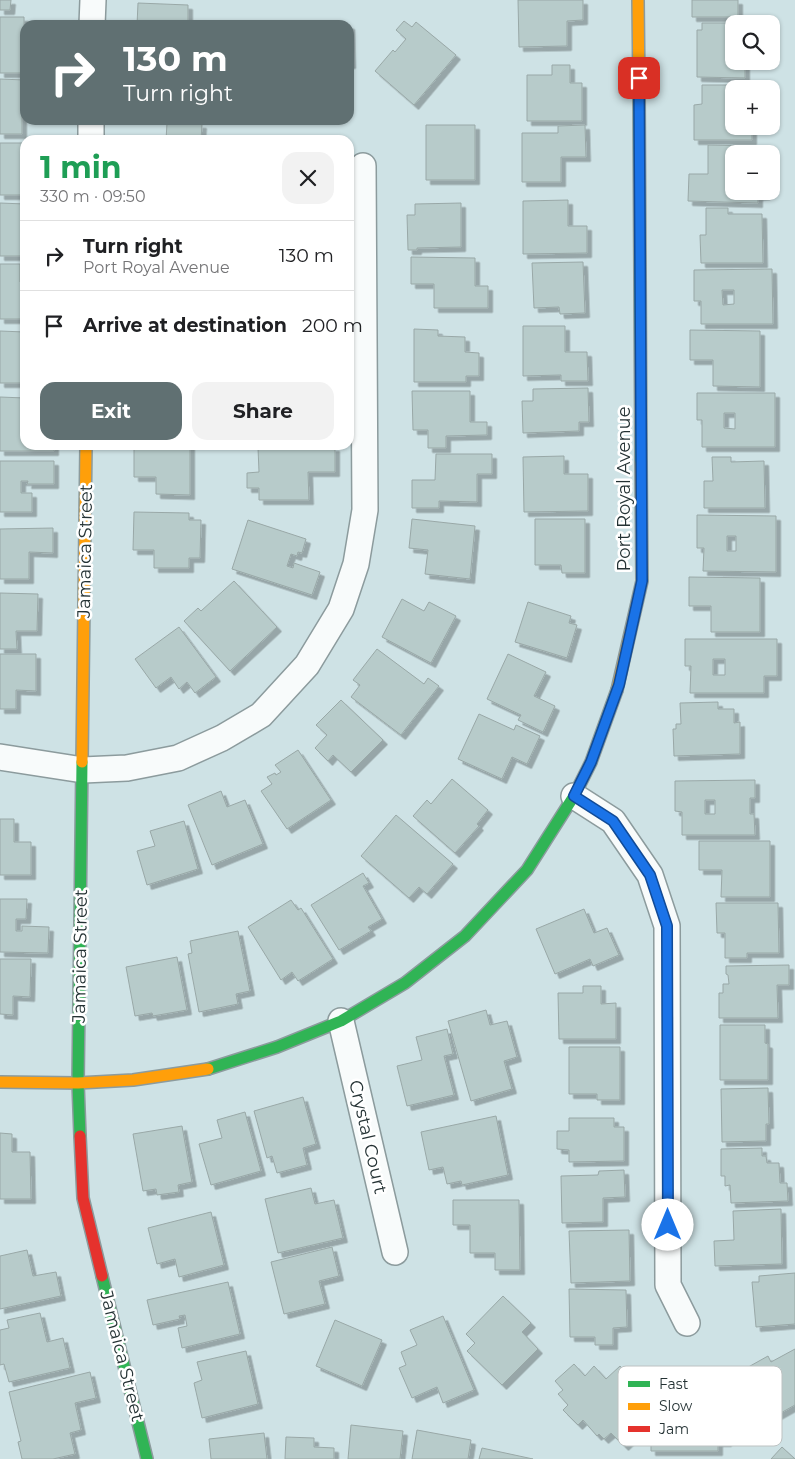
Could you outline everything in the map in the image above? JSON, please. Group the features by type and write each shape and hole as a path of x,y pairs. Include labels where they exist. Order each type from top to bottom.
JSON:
{"street":[{"path":"92,20 93,0"},
{"name":"Port Royal Avenue","path":"0,1082 133,1080 211,1069 277,1047 341,1021 405,983 465,936 527,870 574,796 591,762 619,685 642,581 638,0"},
{"path":"0,757 83,770 127,768 178,758 222,738 261,715 307,665 341,609 356,564 365,510 362,166"},
{"name":"Jamaica Street","path":"86,450 78,1082 83,1198 147,1459"},
{"path":"574,796 613,821 650,875 667,926 668,1285 688,1323"},
{"name":"Crystal Court","path":"341,1021 395,1252"}],"building":[{"path":"0,0 11,0 10,10 0,10"},
{"path":"518,0 583,0 583,20 567,21 567,46 519,47"},
{"path":"692,0 738,0 738,15 692,17"},
{"path":"138,3 188,5 188,20 137,20"},
{"path":"0,17 24,17 24,20 20,20 20,73 0,73"},
{"path":"404,21 412,27 416,22 456,55 414,105 375,71 393,50 395,52 406,39 396,30"},
{"path":"702,23 725,23 725,70 745,70 745,78 697,77 697,30 702,30"},
{"path":"552,65 570,65 570,83 582,83 582,121 527,121 527,75 552,75"},
{"path":"0,79 20,80 20,125 22,125 22,134 0,134"},
{"path":"702,85 725,85 725,135 752,135 752,140 694,140 694,105 702,104"},
{"path":"167,125 202,125 201,135 166,135"},
{"path":"426,125 475,125 475,180 426,180"},
{"path":"585,125 586,157 561,157 561,182 522,182 522,133 558,133 558,126"},
{"path":"0,143 20,143 20,195 0,195"},
{"path":"708,145 725,145 725,200 758,200 758,203 688,201 689,174 708,174"},
{"path":"568,200 568,226 587,226 587,253 523,254 523,201"},
{"path":"0,203 20,204 20,256 0,256"},
{"path":"461,203 461,247 408,250 407,215 415,215 415,204"},
{"path":"706,208 728,208 728,214 762,214 763,263 701,263 700,235 706,235"},
{"path":"411,257 475,258 475,286 488,286 488,308 434,308 434,284 411,284"},
{"path":"583,262 585,313 560,314 559,307 534,308 532,263"},
{"path":"0,264 20,264 20,319 0,319"},
{"path":"772,269 773,324 701,324 701,301 694,301 694,270","holes":["722,290 734,290 734,304 723,305"]},
{"path":"523,326 565,326 565,352 587,352 588,381 561,381 561,375 523,376"},
{"path":"414,329 438,330 438,336 465,337 465,352 479,353 479,376 466,376 466,382 414,382"},
{"path":"690,330 760,331 760,387 713,386 713,360 690,360"},
{"path":"0,331 20,332 20,383 0,383"},
{"path":"588,388 589,422 579,422 579,431 523,433 522,401 533,401 533,389"},
{"path":"412,391 470,391 470,422 487,422 487,435 446,436 446,448 428,448 428,430 413,430"},
{"path":"697,393 775,393 775,447 702,447 702,420 697,420","holes":["724,413 735,413 735,429 724,428"]},
{"path":"0,397 20,398 20,450 54,451 0,451"},
{"path":"134,450 190,450 190,495 156,494 156,477 134,477"},
{"path":"258,450 335,450 335,472 308,472 309,500 259,500 259,488 247,488 247,473 259,472"},
{"path":"436,454 492,454 492,474 477,474 477,502 439,501 439,508 412,508 412,480 435,480"},
{"path":"564,456 564,474 588,474 588,511 524,512 523,457"},
{"path":"712,457 731,457 731,462 764,461 765,508 704,508 704,481 713,481"},
{"path":"0,461 54,461 54,484 27,484 28,481 21,481 21,493 32,493 32,512 0,512"},
{"path":"134,512 189,513 189,520 201,520 200,558 189,558 189,568 154,568 154,550 133,550"},
{"path":"697,515 776,516 776,572 703,571 704,548 697,548","holes":["727,536 736,536 736,551 727,551"]},
{"path":"412,519 475,526 470,579 425,574 428,550 409,548"},
{"path":"535,519 585,519 585,573 562,573 561,565 535,565"},
{"path":"248,520 306,539 302,553 298,552 297,556 291,554 287,566 293,568 294,563 320,572 312,595 232,569"},
{"path":"53,528 53,553 29,552 29,579 0,579 0,529"},
{"path":"689,577 760,578 760,632 711,632 711,606 689,606"},
{"path":"234,581 277,627 230,671 184,621 198,608 201,611"},
{"path":"0,593 38,594 37,631 16,631 17,649 0,649"},
{"path":"402,599 424,611 429,602 456,616 431,663 382,637"},
{"path":"528,602 571,616 569,623 577,625 567,658 515,642"},
{"path":"179,627 216,677 195,693 187,682 179,689 171,677 156,688 135,659"},
{"path":"685,639 777,639 777,676 764,676 764,693 690,693 691,666 685,666","holes":["713,659 725,659 725,675 713,675"]},
{"path":"377,649 424,684 428,678 439,686 401,735 351,697 360,685 353,680"},
{"path":"0,654 36,654 36,691 16,690 16,709 0,709"},
{"path":"508,654 546,672 534,696 555,706 543,732 518,720 521,715 487,699"},
{"path":"341,700 383,740 351,772 333,755 328,761 315,748 327,735 316,725"},
{"path":"718,702 718,709 734,709 734,723 740,722 740,754 674,756 673,729 676,729 676,724 681,724 680,703"},
{"path":"479,714 514,730 516,725 540,736 527,764 512,757 502,779 458,759"},
{"path":"298,750 331,800 287,829 261,791 272,784 267,777 281,772 275,765"},
{"path":"452,779 488,810 477,824 479,826 455,853 413,816 427,800 431,804"},
{"path":"755,780 755,798 750,798 750,814 754,814 755,835 682,835 682,812 675,811 675,781","holes":["705,800 715,800 715,814 705,814"]},
{"path":"221,791 227,807 245,800 263,844 212,865 188,805"},
{"path":"396,815 453,864 427,894 419,887 409,898 361,856"},
{"path":"0,819 14,819 14,842 31,842 31,875 0,875"},
{"path":"184,821 198,869 147,885 137,851 155,846 150,831"},
{"path":"699,841 770,841 770,897 721,897 722,870 699,870"},
{"path":"363,873 369,883 363,886 382,919 368,927 371,931 339,950 311,905"},
{"path":"0,899 27,899 26,919 16,919 16,931 22,931 22,926 49,927 48,953 0,952"},
{"path":"291,900 298,910 301,908 333,959 298,981 292,972 281,980 248,927"},
{"path":"716,903 778,903 779,953 747,953 747,958 725,958 725,933 717,933"},
{"path":"584,909 594,933 607,928 619,955 593,966 590,959 555,974 536,929"},
{"path":"238,931 250,991 236,994 238,1004 199,1012 188,954 192,953 190,941"},
{"path":"177,957 187,1010 153,1016 152,1013 135,1016 126,967"},
{"path":"0,959 31,959 30,997 13,996 13,1015 0,1014"},
{"path":"789,965 789,985 777,985 778,1018 719,1018 719,993 723,993 723,984 729,984 726,966"},
{"path":"583,986 601,986 601,1004 616,1003 616,1039 559,1039 558,993 583,993"},
{"path":"486,1010 490,1025 507,1021 517,1057 504,1061 512,1089 471,1101 448,1021"},
{"path":"720,1025 765,1025 765,1043 768,1044 768,1080 720,1080"},
{"path":"447,1029 453,1054 444,1056 454,1095 407,1106 397,1066 422,1060 416,1037"},
{"path":"569,1047 620,1047 620,1100 597,1100 597,1094 569,1094"},
{"path":"768,1088 769,1124 766,1124 766,1141 722,1142 721,1089"},
{"path":"303,1097 316,1144 303,1148 307,1165 277,1173 272,1156 267,1158 254,1111"},
{"path":"245,1112 261,1171 211,1185 199,1144 222,1138 217,1120"},
{"path":"496,1116 508,1175 462,1185 461,1181 447,1184 443,1167 429,1170 421,1132"},
{"path":"569,1118 614,1118 614,1127 624,1127 624,1161 569,1162 569,1150 557,1149 557,1131 569,1131"},
{"path":"182,1126 192,1182 178,1185 179,1192 157,1195 156,1189 143,1191 133,1134"},
{"path":"0,1133 12,1134 12,1152 30,1152 31,1199 0,1199"},
{"path":"762,1148 762,1156 766,1156 767,1163 779,1163 780,1183 787,1183 788,1201 731,1203 730,1185 725,1186 725,1176 721,1176 721,1149"},
{"path":"624,1170 625,1197 603,1198 603,1222 562,1223 561,1176 598,1175 599,1171"},
{"path":"311,1188 315,1204 334,1200 343,1238 278,1253 265,1199"},
{"path":"453,1200 519,1200 520,1270 495,1270 495,1253 470,1253 470,1225 453,1225"},
{"path":"781,1209 782,1264 715,1266 714,1241 734,1240 733,1211"},
{"path":"211,1212 224,1265 179,1277 175,1259 157,1264 148,1228"},
{"path":"629,1230 630,1281 571,1283 569,1231"},
{"path":"332,1247 339,1276 319,1281 325,1304 284,1314 271,1262"},
{"path":"27,1250 33,1276 56,1272 61,1296 0,1309 0,1256"},
{"path":"795,1273 795,1324 756,1327 752,1282 759,1282 759,1276"},
{"path":"228,1282 240,1334 182,1348 178,1328 187,1326 185,1315 179,1316 180,1319 153,1325 147,1300"},
{"path":"569,1289 626,1290 627,1327 613,1328 613,1345 595,1345 595,1337 570,1337"},
{"path":"503,1296 531,1323 522,1332 538,1349 502,1385 467,1351 475,1343 466,1334"},
{"path":"40,1313 47,1342 63,1338 70,1368 9,1382 4,1364 0,1365 0,1330 9,1328 7,1320"},
{"path":"443,1316 474,1390 443,1403 437,1387 412,1398 399,1368 406,1365 401,1352 417,1345 410,1330"},
{"path":"335,1320 382,1340 362,1386 316,1366"},
{"path":"795,1349 795,1405 782,1412 782,1366 750,1366 768,1356 771,1362"},
{"path":"246,1351 258,1404 202,1418 194,1383 202,1380 197,1362"},
{"path":"574,1364 585,1376 594,1366 606,1379 618,1368 618,1440 611,1433 604,1439 599,1434 597,1436 583,1420 578,1425 563,1410 568,1405 558,1394 563,1390 555,1381"},
{"path":"90,1372 96,1398 75,1403 81,1430 70,1433 75,1454 53,1459 22,1459 18,1442 21,1441 9,1392"},
{"path":"351,1425 403,1431 400,1459 348,1459"},
{"path":"417,1430 471,1440 468,1459 412,1459"},
{"path":"264,1433 267,1459 211,1459 209,1439"},
{"path":"286,1437 314,1438 314,1447 334,1448 334,1459 285,1459"},
{"path":"651,1446 718,1446 718,1451 651,1451"},
{"path":"782,1447 795,1459 771,1459"},
{"path":"482,1448 533,1459 479,1459"}],"traffic: fast":[{"path":"639,90 641,463"},
{"path":"208,1069 277,1047 341,1021 405,983 465,936 527,870 574,796 591,762 617,690"},
{"path":"80,1136 78,1083 82,762"},
{"path":"102,1276 147,1459"}],"traffic: slow":[{"path":"638,0 639,90"},
{"path":"82,762 86,450"},
{"path":"617,690 642,581 641,463"},
{"path":"0,1082 78,1083 133,1080 208,1069"}],"traffic: jam":[{"path":"80,1136 83,1198 102,1276"}],"route":[{"path":"639,78 642,581 619,685 591,762 574,796 613,821 650,875 667,926 668,1225"}]}
